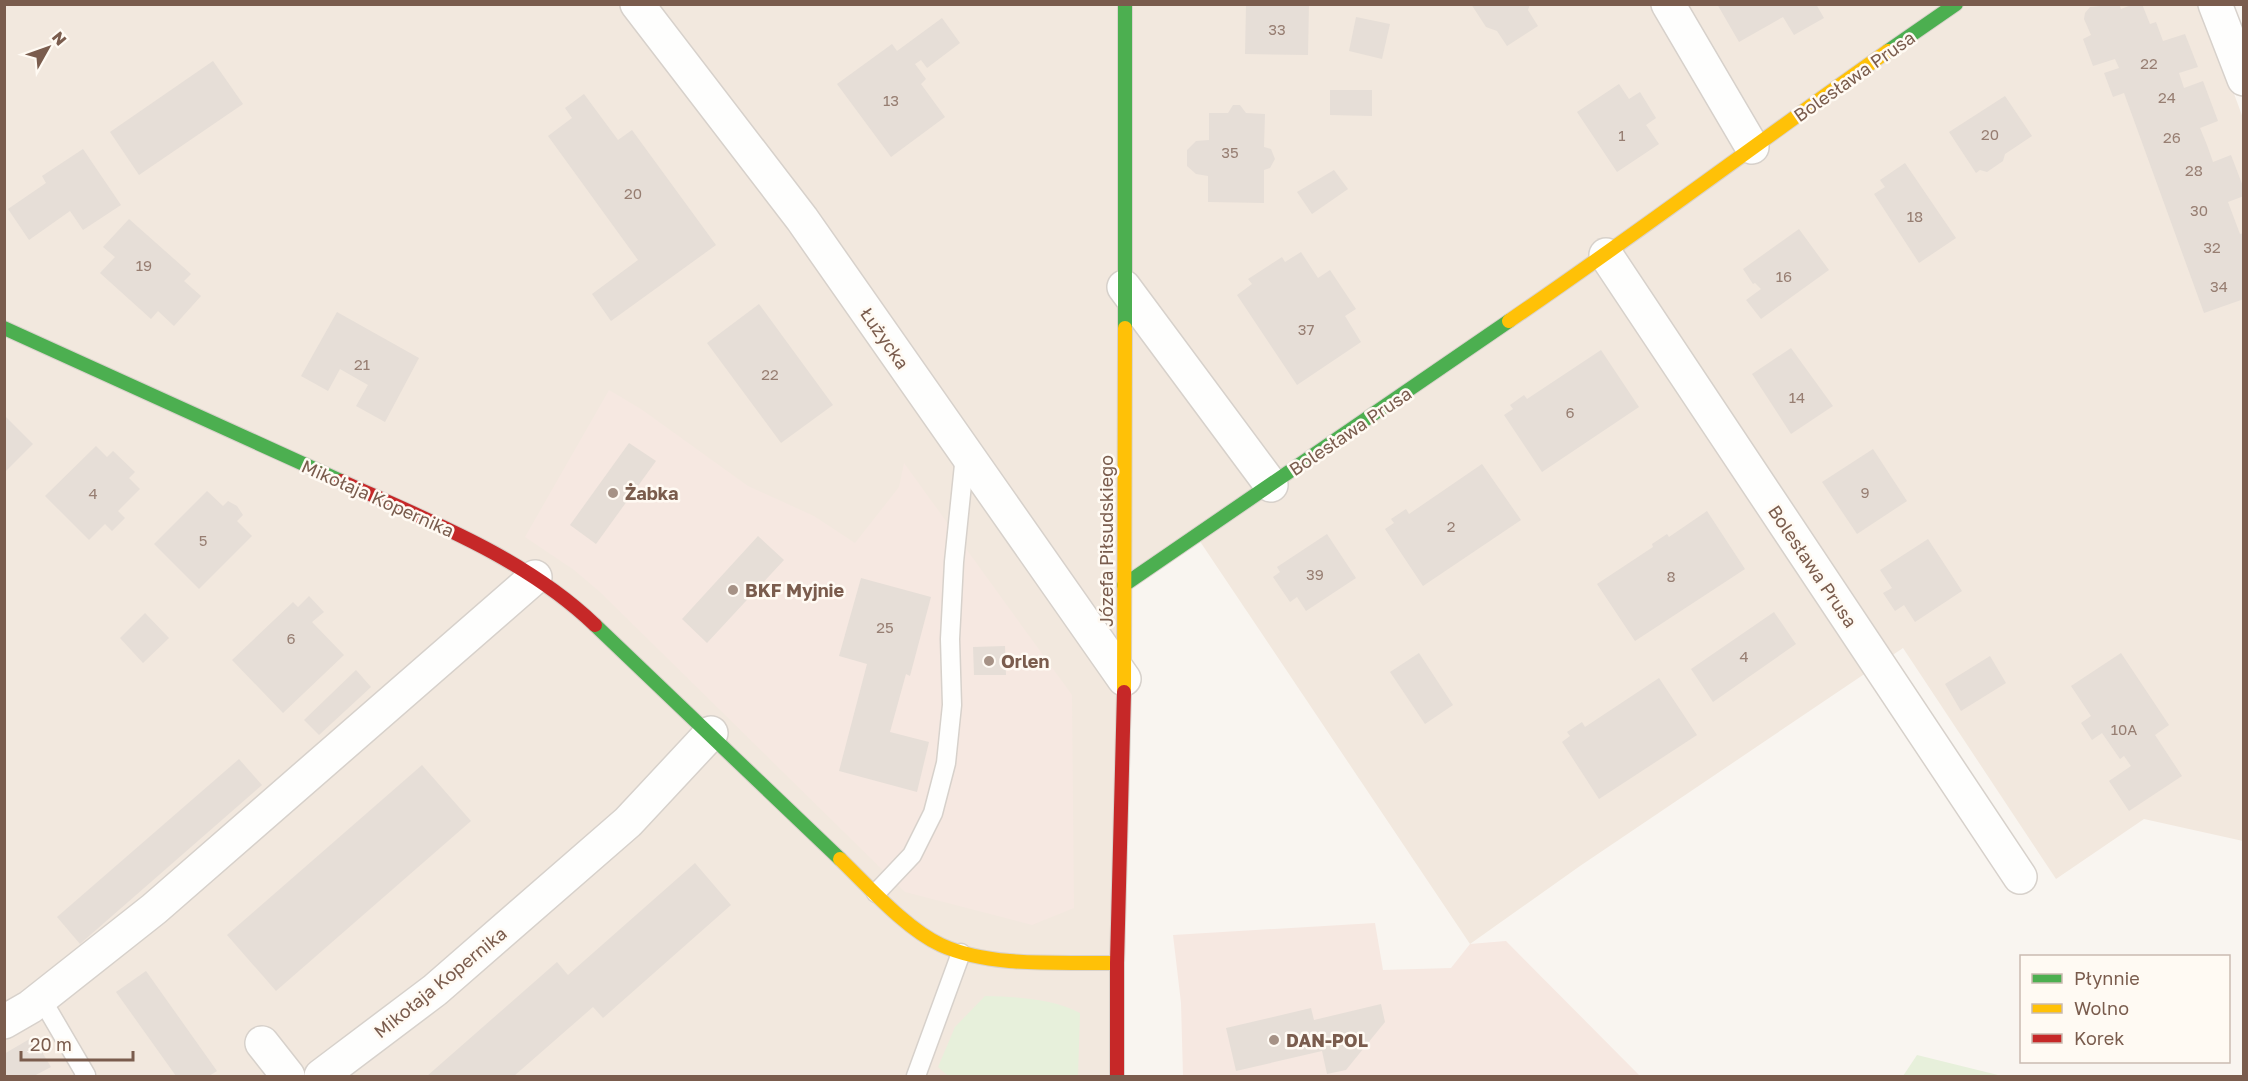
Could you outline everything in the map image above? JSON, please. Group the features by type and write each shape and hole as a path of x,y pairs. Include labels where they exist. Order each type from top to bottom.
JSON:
{"street":[{"name":"Łużycka","path":"638,4 801,219 1124,679"},
{"name":"Józefa Piłsudskiego","path":"1117,1077 1117,963 1124,679 1125,4"},
{"path":"1668,4 1752,147"},
{"name":"Bolesława Prusa","path":"1124,585 1606,255 1752,147 1956,4"},
{"path":"2215,4 2244,79"},
{"name":"Bolesława Prusa","path":"1606,255 2020,877"},
{"path":"1124,287 1272,485"},
{"name":"Mikołaja Kopernika","path":"4,328 462,536 536,577 590,620 711,733 905,921 940,945 987,960 1117,963"},
{"path":"4,1022 41,998 154,909 536,577"},
{"name":"Mikołaja Kopernika","path":"321,1077 435,990 628,822 711,733"},
{"path":"262,1043 288,1077"}],"lane":[{"path":"876,893 912,855 933,813 946,764 952,705 950,639 954,562 966,453"},
{"path":"916,1077 961,953"},
{"path":"41,998 86,1075 84,1077"}],"shaded area":[{"path":"5,5 2201,5 2243,118 2243,841 2144,819 2056,879 1903,648 1580,866 1470,944 1197,537 1120,589 1117,1076 5,1076"},
{"path":"609,390 641,409 748,486 814,516 855,543 899,487 904,463 1072,695 1074,908 1032,925 905,892 600,592 574,570 525,537"},
{"path":"1375,923 1383,970 1451,968 1470,944 1506,941 1640,1076 1183,1076 1181,1003 1173,935"}],"green space":[{"path":"985,996 1046,1001 1080,1013 1078,1076 948,1076 938,1067 955,1027"},
{"path":"1917,1055 2002,1076 1903,1076"}],"building":[{"path":"1246,4 1309,4 1308,55 1245,54"},
{"path":"1471,4 1530,4 1528,10 1538,26 1507,46 1497,31 1486,27"},
{"path":"1717,4 1816,4 1824,18 1794,35 1783,17 1739,42"},
{"path":"2119,4 2121,9 2134,4 2142,4 2150,24 2156,22 2163,41 2185,34 2198,67 2179,73 2184,88 2203,81 2218,121 2200,128 2213,162 2231,155 2244,189 2244,196 2228,202 2240,234 2244,233 2244,299 2204,313 2124,93 2113,97 2104,73 2119,68 2115,59 2093,66 2083,39 2091,35 2084,19 2090,7"},
{"path":"1356,17 1390,24 1382,59 1349,51"},
{"path":"942,18 960,43 927,68 921,60 915,64 926,79 921,84 945,117 891,157 837,84 892,44 897,51"},
{"path":"213,61 243,104 139,175 110,132"},
{"path":"1619,84 1629,99 1640,92 1656,118 1646,125 1659,144 1617,172 1577,112"},
{"path":"1330,90 1372,90 1372,116 1330,115"},
{"path":"584,94 618,140 632,130 716,245 611,321 592,294 638,260 548,136 572,118 565,108"},
{"path":"2005,96 2032,136 2005,154 2003,161 1987,172 1980,170 1976,173 1949,132"},
{"path":"1233,105 1240,105 1246,113 1265,114 1264,147 1271,149 1275,159 1270,168 1264,170 1264,203 1208,202 1208,176 1196,174 1187,166 1187,150 1196,141 1209,140 1209,113 1228,113"},
{"path":"83,149 121,205 83,230 70,211 29,240 8,209 46,183 42,176"},
{"path":"1905,163 1956,238 1919,263 1874,194 1885,187 1880,180"},
{"path":"1334,170 1348,189 1312,214 1297,192"},
{"path":"129,219 191,274 184,281 201,296 174,326 158,311 151,319 100,273 115,257 103,247"},
{"path":"1799,229 1829,270 1761,319 1746,300 1761,289 1755,283 1753,284 1743,269"},
{"path":"1301,252 1318,278 1330,270 1356,309 1345,316 1361,342 1297,385 1237,295 1252,284 1248,279 1282,257 1285,262"},
{"path":"759,304 833,405 781,443 707,343"},
{"path":"337,312 419,358 385,422 356,406 368,385 340,369 328,391 301,376"},
{"path":"1791,348 1833,406 1791,434 1752,374"},
{"path":"1601,350 1639,407 1542,472 1504,415 1513,409 1510,405 1524,395 1527,399"},
{"path":"4,415 33,444 4,473"},
{"name":"Żabka","path":"629,443 656,461 596,544 570,525"},
{"path":"96,446 107,457 113,451 135,472 129,478 140,489 118,511 125,518 112,531 105,524 89,540 45,496"},
{"path":"1873,449 1907,501 1857,534 1822,482"},
{"path":"1482,464 1521,520 1423,586 1385,529 1394,523 1391,519 1406,509 1409,514"},
{"path":"207,491 223,506 228,501 237,506 243,515 237,521 252,536 199,589 154,544"},
{"path":"1707,511 1745,569 1635,641 1597,584 1653,547 1652,544 1667,534 1669,537"},
{"path":"1327,534 1356,578 1306,611 1297,597 1290,602 1273,577 1280,572 1277,567"},
{"name":"BKF Myjnie","path":"758,536 784,560 707,643 682,619"},
{"path":"1928,539 1962,591 1915,622 1904,605 1895,611 1883,593 1892,588 1880,570"},
{"path":"861,578 931,597 910,676 906,674 890,732 929,742 917,792 839,771 867,664 839,656"},
{"path":"309,596 324,612 312,622 344,655 283,713 232,660 293,602 298,607"},
{"path":"1774,612 1796,644 1713,702 1691,669"},
{"path":"145,613 169,638 143,663 120,638"},
{"name":"Orlen","path":"1005,646 1006,675 974,675 973,647"},
{"path":"1419,653 1453,705 1425,724 1390,672"},
{"path":"2121,653 2169,725 2155,735 2182,776 2129,811 2109,781 2131,766 2124,756 2120,759 2102,733 2092,740 2081,723 2091,716 2071,686"},
{"path":"1990,656 2006,683 1961,711 1945,684"},
{"path":"356,670 371,687 319,735 304,720"},
{"path":"1659,678 1697,735 1599,799 1562,742 1570,736 1567,732 1582,722 1585,727"},
{"path":"239,759 262,785 80,944 57,917"},
{"path":"422,765 471,821 276,991 227,935"},
{"path":"695,863 731,905 603,1018 593,1007 514,1076 427,1076 557,962 568,975"},
{"path":"146,971 217,1071 209,1076 176,1076 116,992"},
{"path":"1381,1004 1385,1022 1346,1070 1327,1074 1322,1051 1236,1071 1226,1028 1311,1008 1314,1020"},
{"path":"33,1037 51,1067 34,1076 4,1076 4,1054"}],"traffic: fast":[{"path":"1125,4 1125,328"},
{"path":"1888,51 1956,4"},
{"path":"1124,585 1509,321"},
{"path":"4,328 341,481"},
{"path":"595,625 840,859"}],"traffic: slow":[{"path":"1509,321 1888,51"},
{"path":"1124,692 1125,328"},
{"path":"840,859 901,918 914,929 941,945 961,952 1004,961 1117,963"}],"traffic: jam":[{"path":"341,481 441,526 507,560 538,579 595,625"},
{"path":"1117,1076 1117,963 1124,692"}],"place":[{"name":"Żabka","path":"613,493"},
{"name":"BKF Myjnie","path":"733,590"},
{"name":"Orlen","path":"989,661"},
{"name":"DAN-POL","path":"1274,1040"}]}
